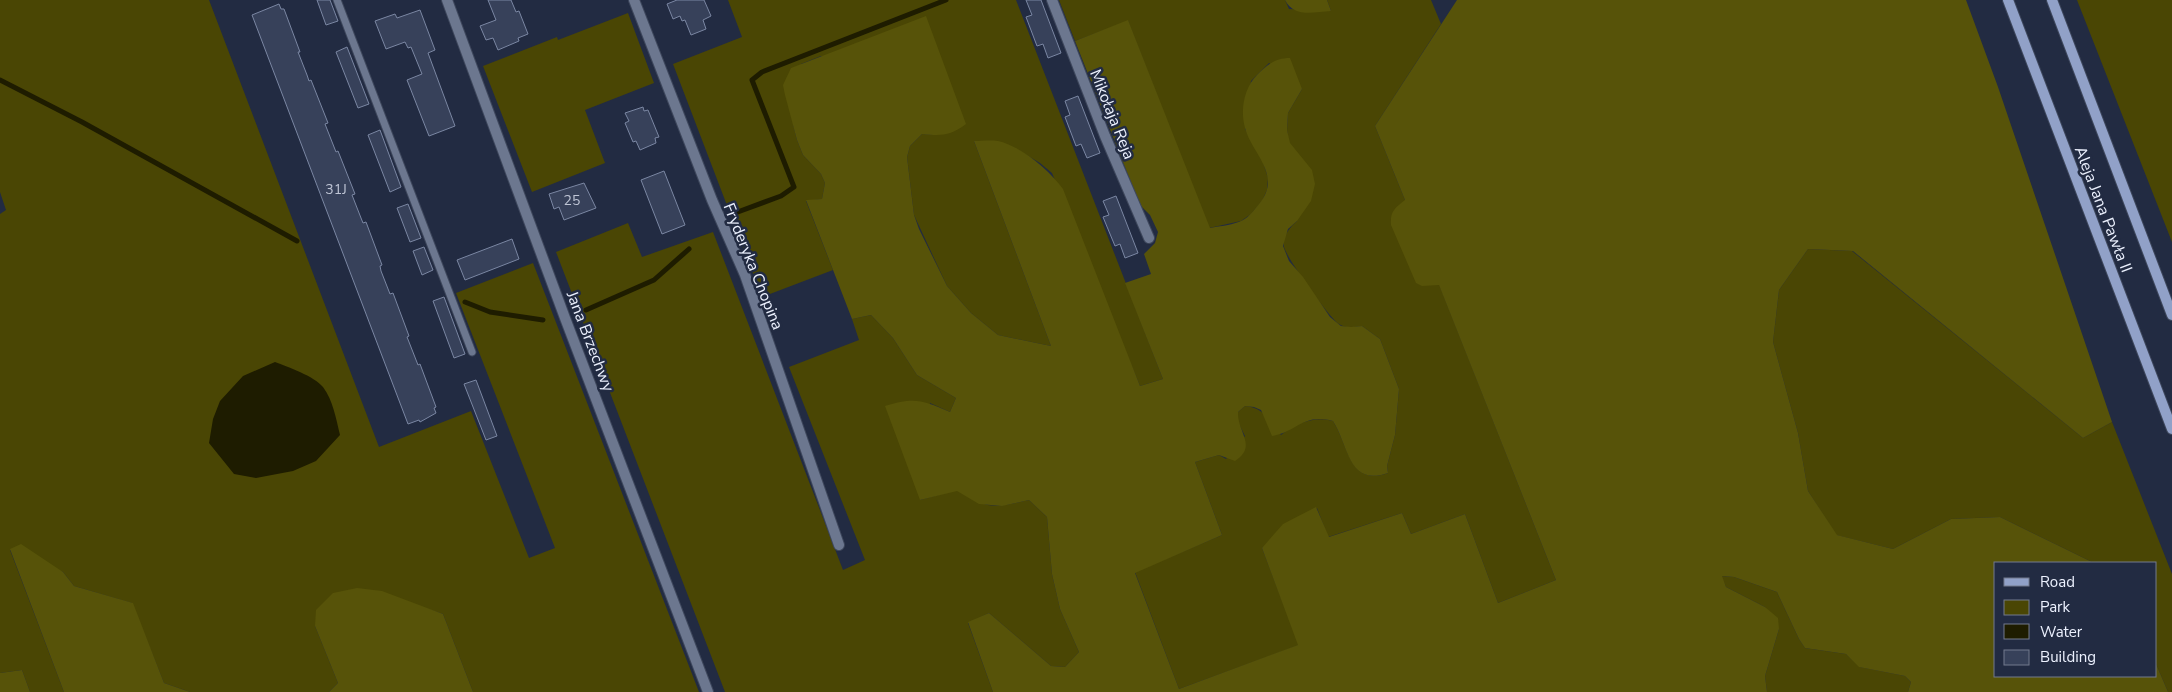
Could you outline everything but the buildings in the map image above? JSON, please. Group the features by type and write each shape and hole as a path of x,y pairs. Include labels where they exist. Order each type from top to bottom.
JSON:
{"main road":[{"name":"Aleja Jana Pawła II","path":"2008,0 2172,429"},
{"name":"Aleja Jana Pawła II","path":"2052,0 2172,315"}],"street":[{"name":"Jana Brzechwy","path":"447,0 565,318 708,692"},
{"name":"Fryderyka Chopina","path":"634,0 709,191 745,275 839,545"},
{"name":"Mikołaja Reja","path":"1052,0 1105,136 1149,238"}],"lane":[{"path":"337,0 472,352"}],"green space":[{"path":"0,0 209,0 379,447 471,411 529,558 555,548 456,293 533,263 699,692 473,692 443,614 413,604 315,626 338,683 329,692 190,692 164,683 132,603 74,586 63,572 10,550 64,692 30,692 22,670 0,673 0,214 6,210 0,192"},
{"path":"728,0 1016,0 1163,379 1140,386 1052,173 1040,163 1013,147 974,141 1051,346 998,335 971,313 947,286 914,215 907,157 910,146 922,134 937,135 821,56 801,64 793,124 803,155 821,174 825,183 822,199 806,201 833,270 762,297 673,64 742,37"},
{"path":"1059,0 1285,0 1289,9 1331,11 1327,0 1431,0 1441,24 1375,126 1405,200 1433,285 1439,284 1556,580 1498,603 1465,514 1411,534 1402,513 1328,537 1317,508 1262,548 1299,645 1179,689 1135,572 1222,535 1195,462 1219,455 1226,459 1245,436 1238,422 1238,412 1245,406 1261,412 1270,420 1281,435 1293,427 1312,420 1333,421 1352,462 1358,469 1365,474 1375,476 1388,473 1387,466 1395,435 1399,389 1380,339 1362,326 1344,327 1334,320 1300,274 1284,247 1285,236 1297,221 1287,130 1288,113 1302,89 1269,63 1251,81 1245,129 1263,162 1268,178 1267,190 1262,201 1251,214 1241,221 1209,228 1128,21 1075,41"},
{"path":"2077,0 2172,0 2172,242"},
{"path":"628,13 654,83 585,110 605,163 532,192 483,66 557,37 558,40"},
{"path":"628,223 642,257 713,232 843,570 865,560 789,367 859,340 852,319 871,315 893,338 917,375 956,398 950,412 930,403 920,500 957,490 977,501 992,506 1008,505 1029,500 1047,517 1052,574 1060,609 1079,652 1065,667 1051,666 989,613 968,623 993,692 725,692 556,252"},
{"path":"1808,249 1852,251 2083,438 2112,422 2172,574 2172,692 2168,692 2157,666 2157,562 2092,562 2000,517 1951,519 1893,549 1836,535 1808,491 1798,433 1773,342 1779,290"},
{"path":"1721,576 1734,577 1777,592 1805,648 1846,654 1860,667 1905,676 1911,682 1908,692 1767,692 1765,676 1779,629 1765,607 1726,587"}],"shaded area":[{"path":"1285,0 1327,0 1331,11 1299,12 1289,6"},
{"path":"1457,0 1966,0 1998,87 2112,422 2083,438 1853,251 1808,249 1779,290 1773,342 1798,433 1808,491 1837,535 1893,549 1951,519 2000,517 2092,562 1994,562 1994,677 2157,677 2157,666 2168,692 1908,692 1911,682 1905,676 1859,667 1846,654 1805,648 1777,592 1734,577 1722,576 1726,587 1765,607 1778,618 1779,629 1765,676 1767,692 993,692 968,622 989,613 1051,666 1065,667 1079,652 1060,609 1052,574 1047,517 1029,500 1002,506 979,504 957,491 920,500 885,406 904,401 918,401 950,412 956,398 917,375 893,338 871,315 852,319 806,200 822,199 825,183 821,174 803,155 797,140 783,85 791,68 926,16 966,124 955,131 945,134 922,134 910,146 907,157 914,215 947,286 971,313 998,335 1051,346 974,141 998,141 1016,148 1034,160 1063,189 1140,386 1163,379 1125,283 1151,274 1144,254 1155,243 1158,232 1150,215 1140,205 1075,41 1128,20 1210,228 1239,222 1248,217 1266,193 1268,184 1267,174 1245,128 1244,100 1249,86 1264,68 1276,61 1290,58 1302,89 1288,113 1287,130 1290,143 1312,170 1315,184 1311,201 1297,221 1288,229 1283,246 1289,261 1303,277 1330,317 1341,326 1362,326 1380,339 1399,389 1395,435 1387,466 1388,473 1375,476 1365,474 1357,469 1333,421 1314,419 1281,434 1272,436 1261,410 1245,406 1238,412 1246,444 1242,455 1235,461 1219,455 1195,462 1222,535 1135,573 1179,689 1298,645 1262,548 1283,524 1316,507 1329,537 1402,513 1411,534 1465,514 1498,603 1556,580 1439,285 1422,286 1416,283 1391,225 1391,216 1394,210 1405,200 1375,126"},
{"path":"21,544 63,572 74,586 133,603 164,683 190,692 64,692 10,549"},
{"path":"357,588 382,591 443,614 473,692 329,692 338,683 315,626 316,610 333,593"},
{"path":"22,670 30,692 0,692 0,673"}],"water":[{"path":"275,362 294,369 323,387 332,404 340,435 316,461 293,471 256,478 234,474 209,443 213,419 220,401 243,376"}],"waterway":[{"path":"735,213 781,196 794,187 752,80 762,72 946,0"},
{"path":"0,80 82,122 297,241"},
{"path":"586,310 654,280 689,249"},
{"path":"465,302 490,312 543,320"}]}
